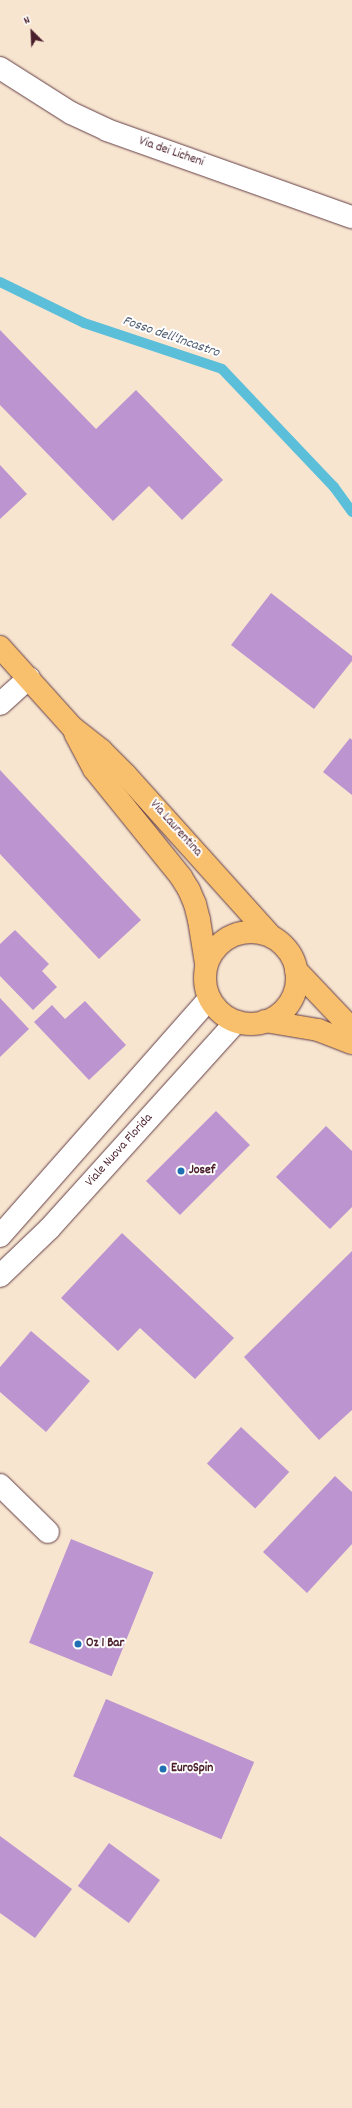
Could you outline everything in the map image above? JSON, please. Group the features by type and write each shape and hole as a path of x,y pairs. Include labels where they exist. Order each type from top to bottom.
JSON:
{"main road":[{"name":"Via Laurentina","path":"0,647 74,728 118,766 270,935"},
{"name":"Via Laurentina","path":"74,728 94,769 181,877 196,909 206,963"},
{"path":"255,931 270,935 282,944 291,955 296,970 297,983 293,996 287,1007 277,1016 265,1021 250,1024 236,1022 216,1009 209,999 205,987 206,963 214,949 225,939 239,933 255,931"},
{"path":"296,970 352,1029"},
{"path":"265,1021 318,1030 352,1043"}],"street":[{"name":"Via dei Licheni","path":"0,68 71,113 107,130 352,217"},
{"path":"0,704 29,678"},
{"path":"0,1236 209,999"},
{"name":"Viale Nuova Florida","path":"0,1276 49,1230 236,1022"},
{"path":"0,1485 48,1532"}],"building":[{"path":"0,330 96,429 136,390 223,480 182,520 149,486 113,521 0,405"},
{"path":"0,465 27,494 0,519"},
{"path":"271,593 352,656 352,661 314,709 231,645"},
{"path":"350,738 352,740 352,795 323,772"},
{"path":"0,770 141,920 99,959 0,854"},
{"path":"15,930 49,964 42,971 57,987 33,1010 0,976 0,944"},
{"path":"0,998 29,1029 0,1057"},
{"path":"85,1001 126,1045 89,1080 34,1022 52,1005 65,1019"},
{"path":"216,1111 250,1145 180,1215 146,1181"},
{"path":"326,1126 352,1151 352,1207 330,1229 276,1177"},
{"path":"122,1233 234,1338 195,1379 140,1328 118,1351 61,1298"},
{"path":"352,1251 352,1410 319,1440 244,1357"},
{"path":"31,1331 90,1381 46,1432 0,1392 0,1367"},
{"path":"241,1427 289,1472 255,1509 207,1464"},
{"path":"335,1476 352,1492 352,1544 307,1593 263,1552"},
{"path":"71,1539 154,1572 112,1676 29,1643"},
{"name":"EuroSpin","path":"106,1699 254,1762 221,1839 73,1776"},
{"path":"0,1836 72,1889 35,1938 0,1913"},
{"path":"109,1843 160,1880 129,1923 78,1886"}],"waterway":[{"name":"Fosso dell'Incastro","path":"0,282 84,323 222,369 334,487 352,512"}],"place":[{"name":"Josef","path":"181,1171"},
{"name":"Oz 1 Bar","path":"78,1644"},
{"name":"EuroSpin","path":"163,1769"}]}
